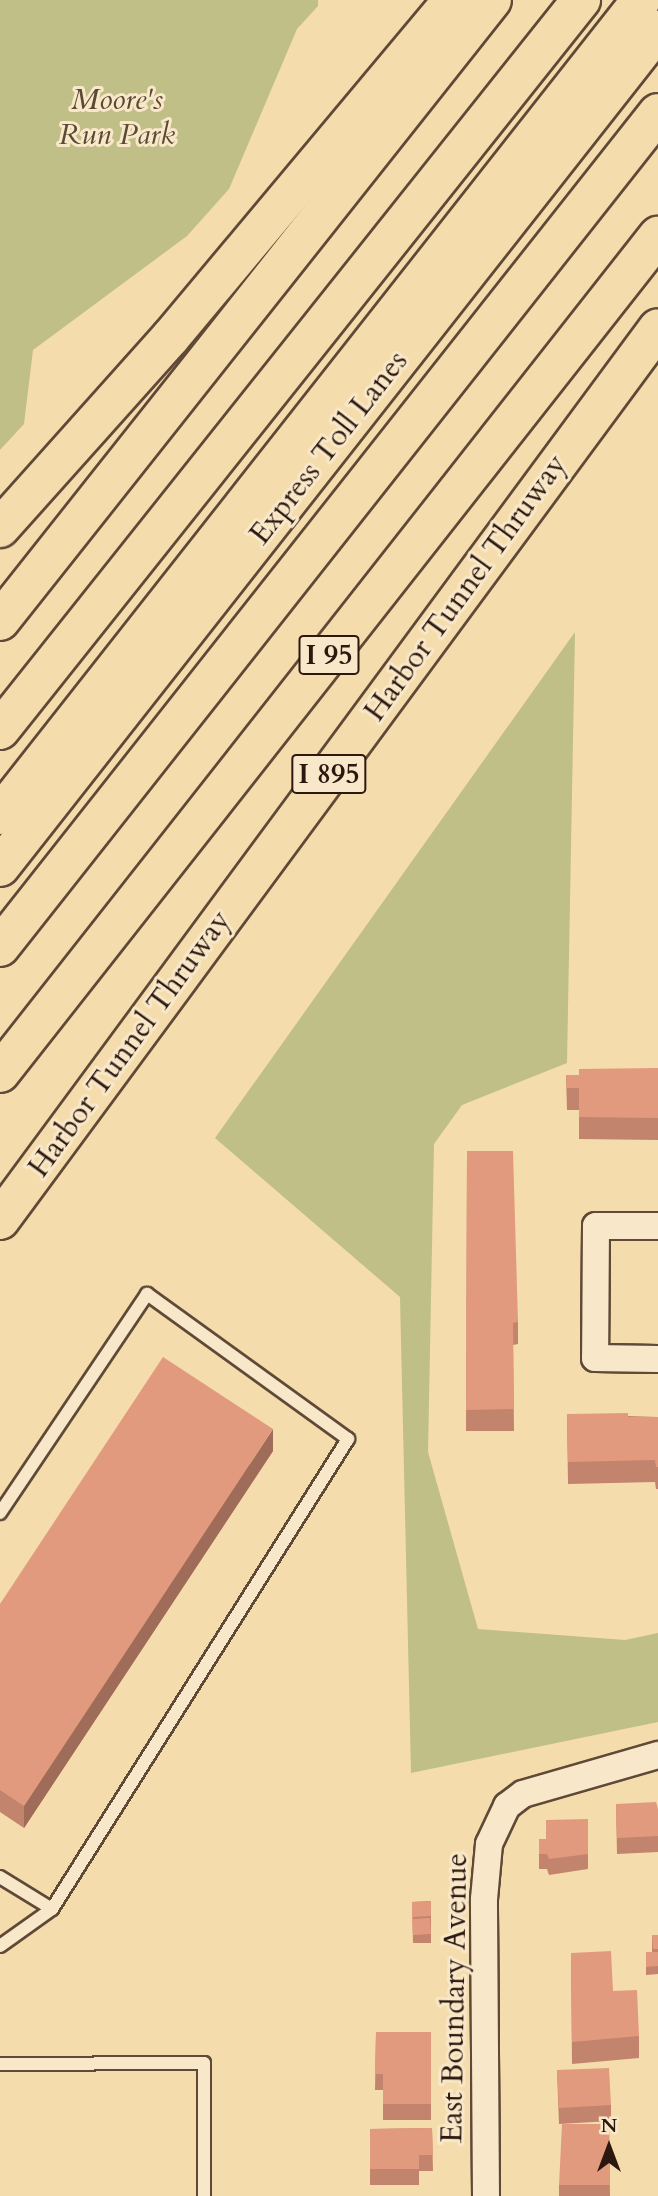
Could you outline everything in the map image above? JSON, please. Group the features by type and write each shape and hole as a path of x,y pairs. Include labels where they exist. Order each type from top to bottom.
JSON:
{"highway":[{"path":"0,528 170,338 453,0"},
{"path":"0,621 492,0"},
{"path":"0,730 582,0"},
{"name":"Express Toll Lanes","path":"0,815 641,0"},
{"name":"Express Toll Lanes","path":"0,867 658,30"},
{"name":"Express Toll Lanes","path":"0,947 658,113"},
{"name":"I 95","path":"0,1073 658,236"},
{"name":"Harbor Tunnel Thruway","path":"0,1220 658,328"}],"street":[{"path":"658,1226 596,1226 595,1358 658,1359"},
{"name":"East Boundary Avenue","path":"486,2196 485,1870 489,1844 507,1806 544,1785 658,1755"}],"lane":[{"path":"0,1513 147,1294 348,1439 52,1909 0,1946"},
{"path":"0,1877 52,1909"},
{"path":"0,2064 204,2063 204,2196"}],"green space":[{"name":"Moore's Run Park","path":"0,0 318,0 318,6 297,29 229,189 187,236 33,350 24,424 0,450"},
{"path":"575,632 567,1063 462,1105 434,1144 428,1452 478,1629 625,1640 658,1633 658,1722 411,1773 400,1297 215,1138"}],"building":[{"path":"658,1068 658,1118 579,1117 579,1088 567,1088 566,1075 579,1075 579,1069"},
{"path":"467,1151 513,1151 518,1322 513,1323 514,1409 466,1410"},
{"path":"163,1357 273,1429 24,1806 0,1790 0,1604"},
{"path":"628,1413 628,1417 658,1417 658,1467 655,1460 568,1462 567,1414"},
{"path":"656,1802 658,1836 617,1838 616,1804"},
{"path":"588,1819 588,1854 549,1859 547,1854 539,1854 539,1839 546,1839 546,1820"},
{"path":"431,1901 431,1916 412,1917 412,1902"},
{"path":"430,1918 431,1934 413,1935 412,1919"},
{"path":"652,1935 658,1935 658,1949 653,1949"},
{"path":"611,1951 613,1991 637,1990 639,2036 572,2042 571,1953"},
{"path":"646,1952 658,1952 658,1966 646,1967"},
{"path":"376,2032 431,2032 431,2104 383,2104 383,2074 375,2074"},
{"path":"609,2068 611,2105 559,2108 557,2070"},
{"path":"562,2124 609,2124 610,2185 559,2185"},
{"path":"432,2128 433,2155 419,2155 419,2169 370,2169 370,2129"}]}
